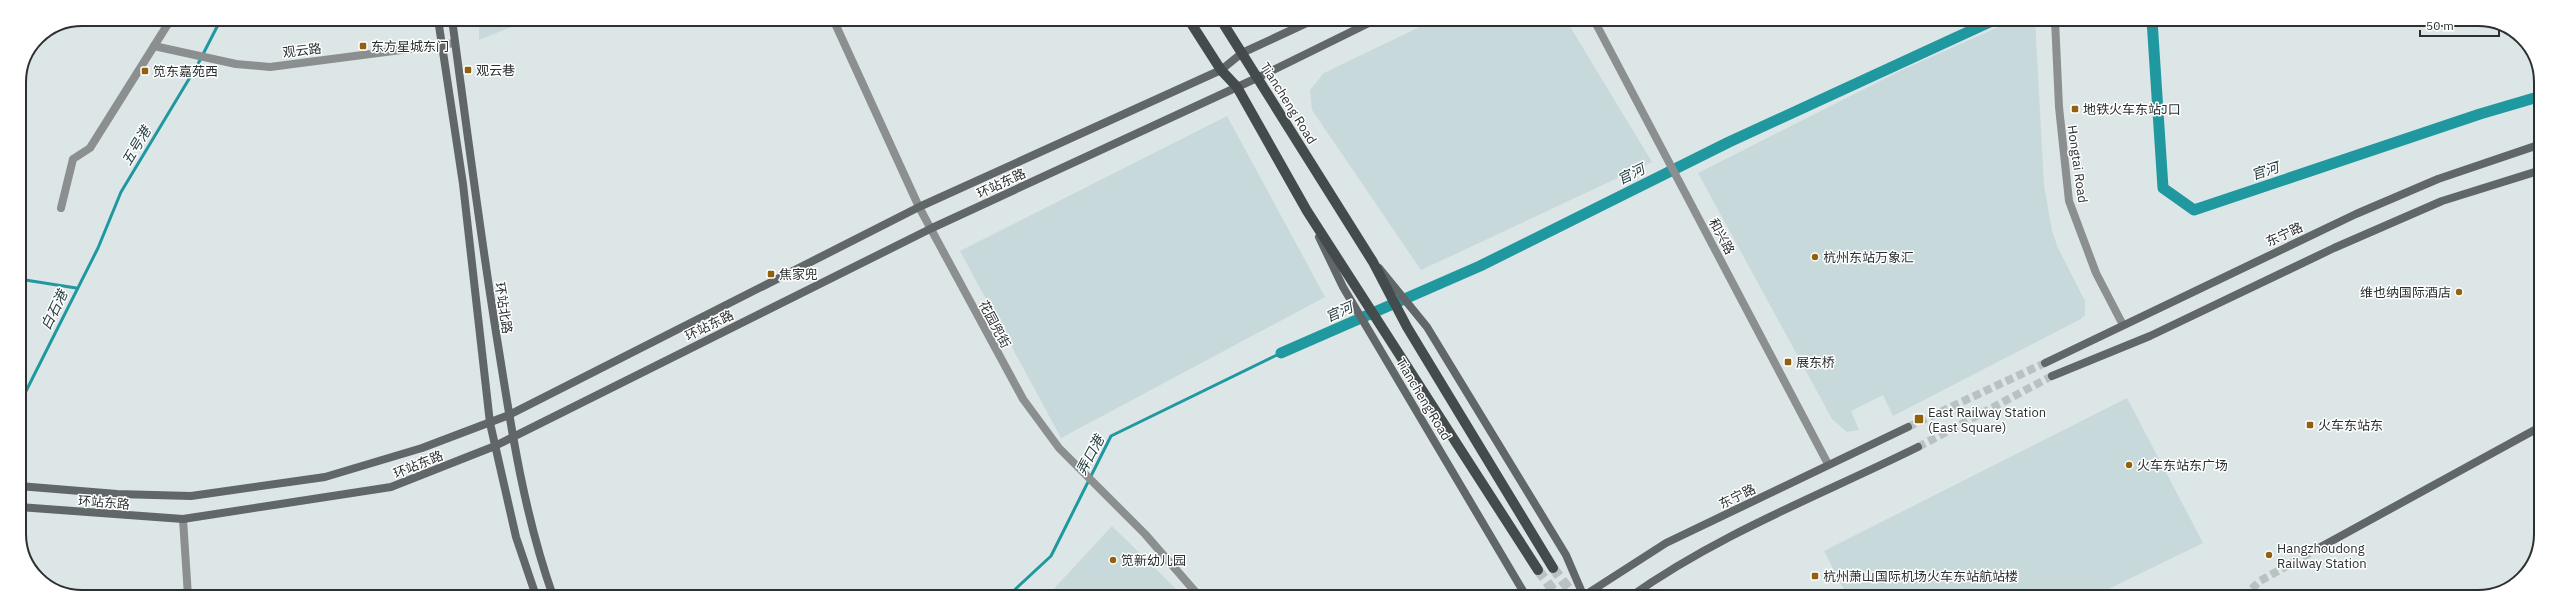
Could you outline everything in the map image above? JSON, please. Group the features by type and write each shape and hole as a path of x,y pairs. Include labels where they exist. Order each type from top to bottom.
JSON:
{"main road":[{"name":"环站北路","path":"439,26 463,184 490,422 516,537 534,590"},
{"name":"环站北路","path":"453,26 482,242 509,415 527,508 551,590"},
{"name":"Tiancheng Road","path":"1193,26 1221,70 1237,87 1307,211 1538,570"},
{"name":"Tiancheng Road","path":"1225,26 1259,77 1373,262 1405,324 1553,568"},
{"name":"环站东路","path":"26,487 191,496 325,477 422,448 509,415 919,207 1221,70 1242,53 1300,26"},
{"name":"环站东路","path":"26,507 183,519 391,487 496,446 513,436 932,228 1259,77 1363,26"},
{"name":"东宁路","path":"2045,363 2356,214 2438,179 2534,146"},
{"path":"2052,376 2150,336 2334,248 2442,201 2534,172"},
{"name":"Tiancheng Road","path":"1307,211 1349,298 1522,590"},
{"name":"Tiancheng Road","path":"1373,262 1404,296 1420,317 1566,555 1581,590"},
{"name":"东宁路","path":"1593,590 1666,543 1828,464 1908,427"},
{"path":"2317,549 2534,430"},
{"path":"1639,590 1654,579 1715,544 1918,447"}],"street":[{"path":"61,208 73,159 90,148 167,26"},
{"name":"花园兜街","path":"837,26 919,207 932,228 1022,399 1059,448 1145,534 1194,590"},
{"name":"和兴路","path":"1597,26 1828,464"},
{"name":"Hongtai Road","path":"2055,26 2059,107 2069,201 2096,273 2123,325"},
{"name":"观云路","path":"154,46 236,64 270,66 455,43"},
{"path":"183,519 188,590"}],"shaded area":[{"path":"479,26 514,26 479,40"},
{"path":"1422,26 1570,26 1652,162 1421,270 1312,110 1310,90 1324,73"},
{"name":"杭州东站万象汇","path":"2001,26 2035,26 2044,185 2052,231 2058,248 2085,301 2085,315 2081,319 1893,416 1883,395 1851,411 1859,430 1847,432 1832,419 1698,173 1902,70"},
{"path":"1227,116 1325,297 1061,438 960,251"},
{"path":"2127,398 2203,543 2106,590 1844,590 1824,551"},
{"name":"笕新幼儿园","path":"1112,526 1176,589 1176,590 1053,590"}],"waterway":[{"name":"五号港","path":"26,391 98,248 121,192 198,64 217,26"},
{"name":"官河","path":"1281,353 1480,266 1729,142 1981,26"},
{"name":"官河","path":"2152,26 2163,188 2194,210 2480,114 2534,98"},
{"name":"白石港","path":"26,280 76,288"},
{"name":"弄口港","path":"1014,590 1051,556 1111,436 1281,353"}],"tunnel":[{"path":"1908,427 2045,363"},
{"path":"1918,447 2052,376"},
{"path":"2250,590 2260,581 2317,549"},
{"path":"1553,568 1570,590"},
{"path":"1538,570 1553,590"}],"place":[{"name":"东方星城东门","path":"363,46"},
{"name":"观云巷","path":"468,70"},
{"name":"笕东嘉苑西","path":"145,71"},
{"name":"地铁火车东站J口","path":"2075,109"},
{"name":"杭州东站万象汇","path":"1815,257"},
{"name":"焦家兜","path":"771,274"},
{"name":"维也纳国际酒店","path":"2459,292"},
{"name":"展东桥","path":"1788,362"},
{"name":"East Railway Station (East Square)","path":"1919,419"},
{"name":"火车东站东","path":"2310,425"},
{"name":"火车东站东广场","path":"2129,465"},
{"name":"Hangzhoudong Railway Station","path":"2269,555"},
{"name":"笕新幼儿园","path":"1113,560"},
{"name":"杭州萧山国际机场火车东站航站楼","path":"1815,576"}]}
